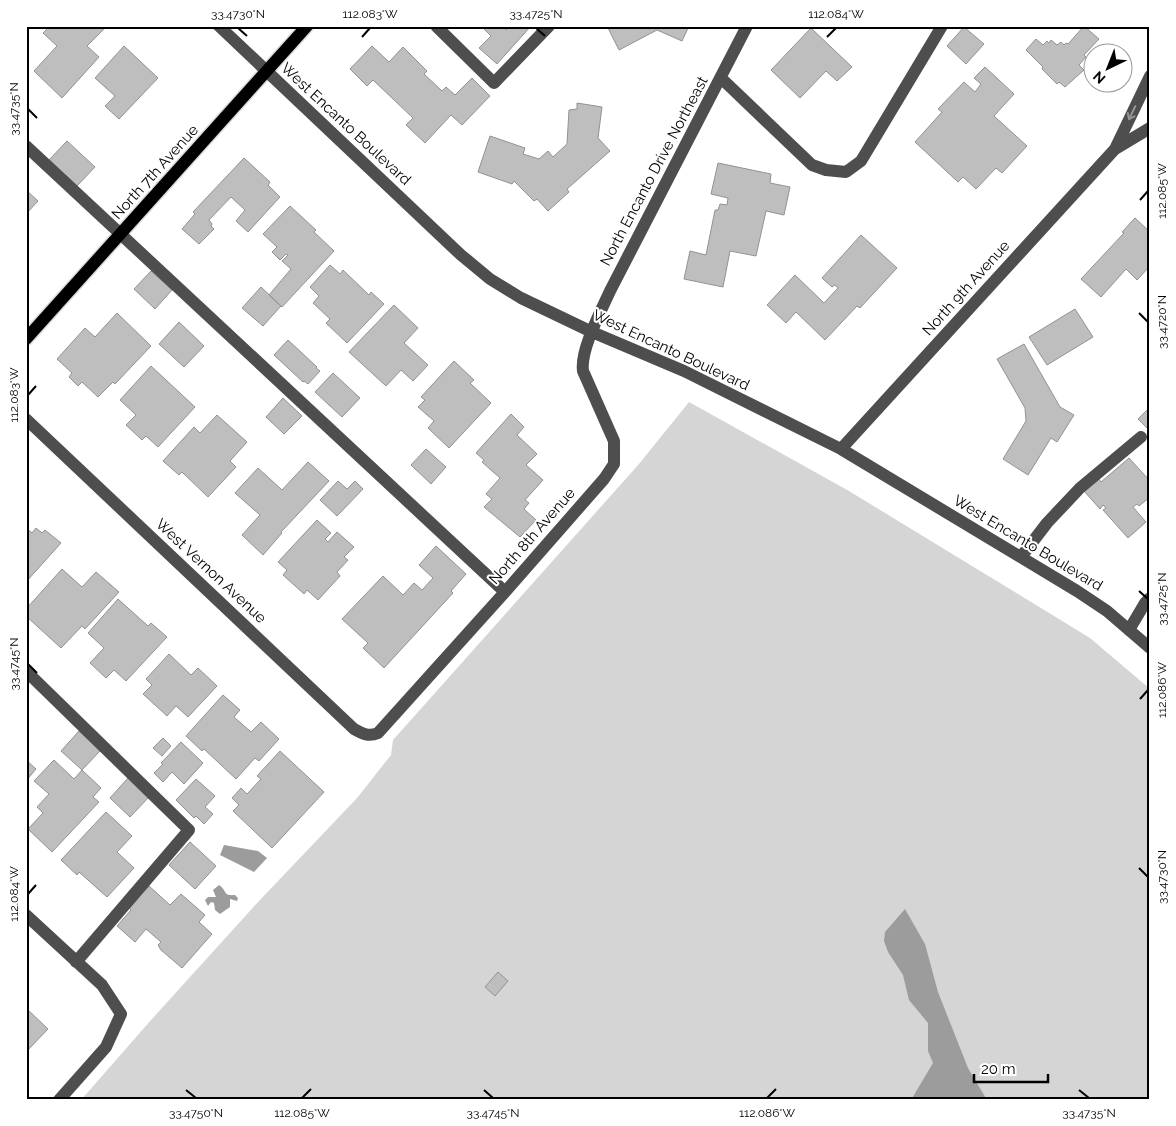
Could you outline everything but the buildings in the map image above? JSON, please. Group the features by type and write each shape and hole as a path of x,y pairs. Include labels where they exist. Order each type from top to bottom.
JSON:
{"main road":[{"name":"North 7th Avenue","path":"26,339 307,26"}],"street":[{"name":"West Encanto Boulevard","path":"219,26 461,254 490,279 521,298 592,332 684,371 841,449 1107,611 1150,648"},
{"path":"436,26 494,83 549,26"},
{"name":"North Encanto Drive Northeast","path":"592,332 610,291 748,26"},
{"path":"721,78 812,165 826,170 846,172 861,160 942,26"},
{"name":"North 9th Avenue","path":"1115,149 1150,76"},
{"name":"North 9th Avenue","path":"841,449 1115,149 1150,128"},
{"path":"26,146 505,592"},
{"name":"North 8th Avenue","path":"378,732 505,592 604,479 614,464 614,441 583,371 582,362 592,332"},
{"name":"West Vernon Avenue","path":"26,419 354,729 371,736 378,732"},
{"path":"1021,557 1047,522 1080,488 1141,437"},
{"path":"1129,630 1150,598"},
{"path":"26,671 190,830 76,962"},
{"path":"26,915 102,985 122,1014 106,1046 59,1100"}],"shaded area":[{"path":"689,402 849,491 1090,638 1150,689 1150,1100 81,1100 259,901 357,798 391,755 393,740 639,464"},
{"path":"224,845 258,851 267,858 254,872 220,855"},
{"path":"219,885 227,894 235,895 238,898 237,901 230,899 230,907 220,914 215,910 214,903 211,902 208,906 205,900 208,897 216,897 213,890"},
{"path":"905,909 925,944 938,992 968,1068 987,1100 911,1100 933,1063 928,1051 928,1023 909,1000 903,975 888,952 884,941 885,932"}]}
